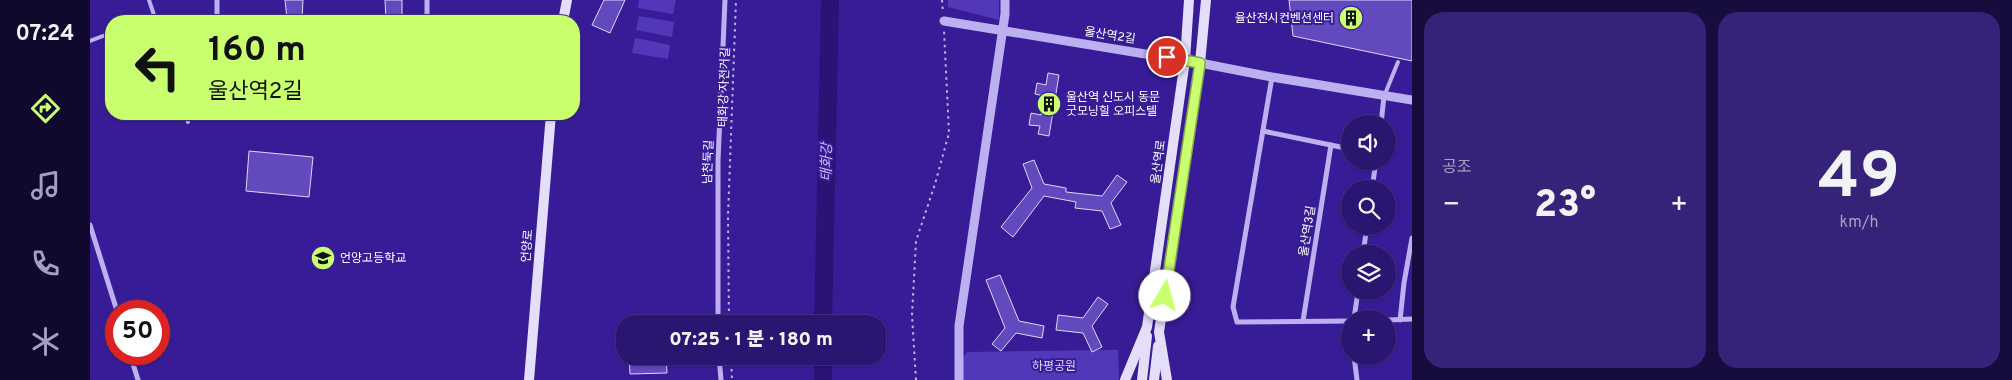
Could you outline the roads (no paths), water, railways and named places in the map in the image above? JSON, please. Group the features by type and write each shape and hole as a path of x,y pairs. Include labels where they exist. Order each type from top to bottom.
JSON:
{"main road":[{"path":"564,15 567,0"},
{"name":"울산역로","path":"1142,380 1147,327 1185,60 1189,0"},
{"name":"울산역로","path":"1154,380 1159,332 1200,63 1206,0"},
{"name":"언양로","path":"529,380 551,120"},
{"name":"울산역로","path":"1124,380 1147,327"},
{"name":"울산역로","path":"1159,332 1167,380"}],"street":[{"path":"217,0 217,15"},
{"path":"427,0 427,15"},
{"name":"남천둑길","path":"718,315 718,161 725,0"},
{"path":"959,380 959,326 1005,0"},
{"name":"울산역2길","path":"944,21 1185,60 1272,77 1412,100"},
{"path":"1272,77 1233,307 1237,322 1341,321"},
{"path":"1382,115 1384,96"},
{"path":"1263,132 1341,147"},
{"name":"울산역3길","path":"1303,321 1331,145"},
{"path":"90,225 114,300"},
{"path":"1400,320 1412,238"},
{"path":"1396,320 1412,319"},
{"path":"133,365 138,380"},
{"path":"720,365 721,380"},
{"path":"1355,365 1357,380"}],"lane":[{"path":"148,0 154,15"},
{"path":"90,40 105,35"},
{"path":"1384,96 1398,62"}],"waterway":[{"name":"태화강","path":"823,315 830,0"},
{"name":"태화강","path":"823,365 823,380"}],"place":[{"name":"율산전시컨벤션센터","path":"1351,18"},
{"name":"울산역 신도시 동문 굿모닝힐 오피스텔","path":"1049,104"},
{"name":"언양고등학교","path":"323,258"}],"park label":[{"name":"하평공원","path":"1054,366"}]}
